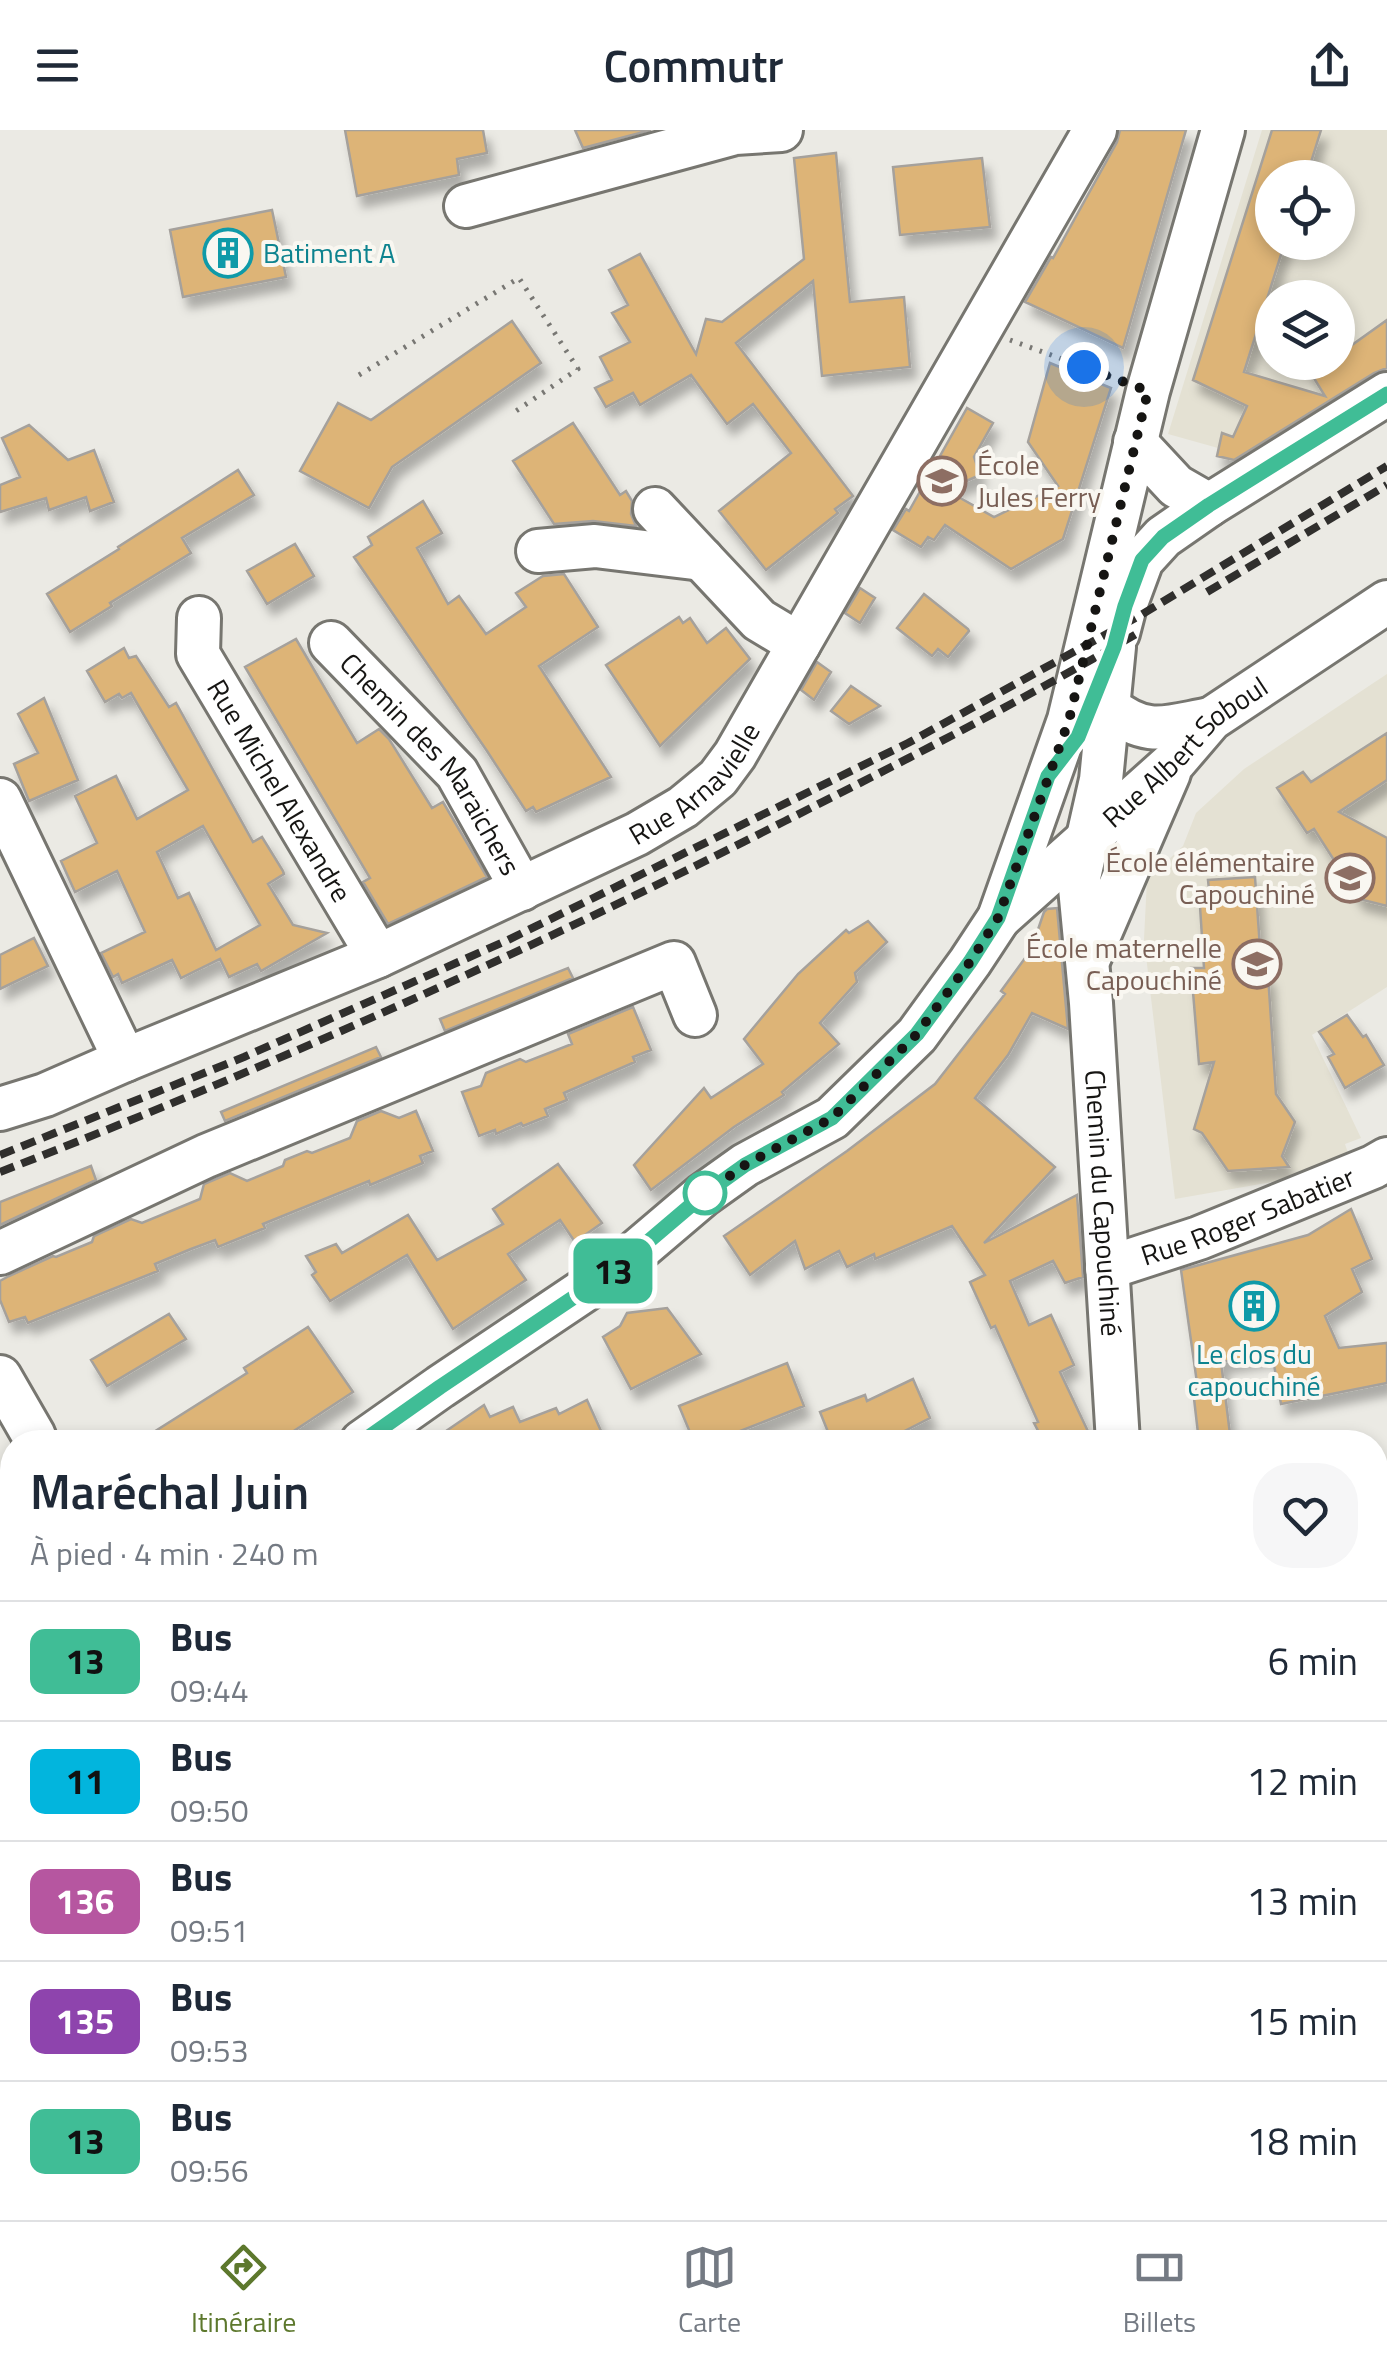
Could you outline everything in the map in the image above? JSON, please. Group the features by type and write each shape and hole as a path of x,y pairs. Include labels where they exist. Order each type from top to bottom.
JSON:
{"street":[{"path":"466,206 735,132 781,130"},
{"name":"Rue Arnavielle","path":"0,1109 45,1095 378,956 636,834 718,778 735,755 1096,130"},
{"path":"411,1428 616,1269 703,1195 745,1165 832,1118 917,1034 998,918 1069,720 1148,391 1223,130"},
{"path":"1048,776 1078,737 1114,647 1142,560 1163,537 1209,505 1387,394"},
{"path":"1135,442 1176,486 1209,505"},
{"path":"655,509 759,620 799,644"},
{"path":"538,550 595,546 702,559"},
{"name":"Rue Albert Soboul","path":"998,918 1098,820 1175,760 1211,719 1387,602"},
{"name":"Rue Michel Alexandre","path":"199,618 198,654 378,956"},
{"name":"Chemin des Maraichers","path":"332,644 457,773 522,889"},
{"name":"Chemin du Capouchiné","path":"1114,647 1098,820 1079,877 1088,961 1117,1430"},
{"path":"1108,706 1140,727 1157,729 1211,719"},
{"path":"1088,961 1175,760"},
{"path":"1048,776 1098,820"},
{"path":"0,800 125,1060"},
{"path":"0,1253 206,1156 674,964 694,1015"},
{"name":"Rue Roger Sabatier","path":"1107,1268 1199,1238 1387,1160"},
{"path":"0,1377 31,1430"}],"path":[{"path":"358,375 519,278 578,369 513,413"},
{"path":"996,336 1148,391"}],"shaded area":[{"path":"1262,130 1387,130 1387,368 1241,461 1217,456 1218,448 1168,434"},
{"name":"École maternelle Capouchiné","path":"1387,674 1387,987 1312,1035 1361,1138 1345,1144 1348,1153 1283,1180 1175,1199 1144,939 1147,880 1183,846 1196,813 1244,769"}],"building":[{"path":"345,130 483,130 487,153 457,159 459,175 357,196"},
{"path":"575,130 651,130 583,148"},
{"path":"1120,130 1186,130 1123,348 1025,302 1053,258"},
{"path":"1272,130 1321,130 1312,160 1263,160"},
{"path":"836,153 850,302 904,297 910,367 822,376 813,281 736,343 853,496 835,509 838,513 766,570 719,511 791,453 753,404 727,424 691,375 640,405 633,393 606,407 595,388 612,380 600,357 630,342 612,313 628,305 609,270 640,254 696,354 706,319 722,322 804,259 794,158"},
{"path":"982,158 990,227 900,235 893,167"},
{"path":"1255,184 1255,260 1279,260 1273,280 1255,280 1255,337 1244,372 1255,375 1255,380 1271,380 1325,396 1315,380 1355,380 1355,343 1387,320 1387,368 1234,460 1217,456 1222,433 1233,437 1247,406 1193,380"},
{"name":"Batiment A","path":"272,210 286,277 183,297 170,230"},
{"path":"512,321 541,363 392,467 369,508 300,471 338,403 371,420"},
{"path":"1050,363 1111,388 1063,539 1011,569 945,525 934,540 928,537 921,547 893,530 906,509 909,511 967,408 993,423 974,457 980,475 946,490 994,517 1058,486 1028,442"},
{"path":"573,423 620,495 626,491 632,501 631,514 636,526 593,521 554,524 513,461"},
{"path":"29,425 68,460 94,450 114,502 90,511 86,497 49,510 46,498 0,512 0,485 20,477 2,438"},
{"path":"238,470 254,495 182,538 191,553 70,632 47,594"},
{"path":"423,501 442,533 417,548 448,604 459,596 486,634 526,607 516,593 543,576 564,574 598,627 539,666 611,777 536,812 533,807 526,811 354,557 372,545 368,537"},
{"path":"295,544 314,576 267,604 247,571"},
{"path":"860,588 875,598 860,623 845,613"},
{"path":"924,594 969,631 948,657 938,649 932,656 897,628"},
{"path":"679,617 683,623 690,618 707,643 726,628 750,659 660,746 606,665"},
{"path":"296,639 357,743 379,729 389,739 432,808 443,802 487,877 388,924 363,882 370,878 245,667"},
{"path":"124,648 129,658 136,656 169,707 176,703 253,842 262,837 283,871 268,884 293,925 327,933 261,971 257,964 229,977 220,959 181,978 172,960 122,983 118,974 113,977 101,953 145,932 117,871 75,892 61,861 97,843 75,796 116,776 137,819 188,790 131,693 105,702 87,671","holes":["203,826 260,925 216,950 189,893 178,898 157,852"]},
{"path":"817,662 831,672 814,700 801,690"},
{"path":"851,686 880,706 849,724 831,711"},
{"path":"44,698 78,780 29,801 14,764 38,753 18,714"},
{"path":"1387,733 1387,780 1339,812 1387,838 1387,906 1359,899 1314,829 1307,833 1277,788 1303,772 1311,782"},
{"path":"1255,877 1262,976 1268,975 1276,1094 1295,1122 1282,1156 1289,1167 1228,1171 1202,1133 1194,1129 1214,1062 1199,1064 1191,968 1204,968 1199,891 1209,890 1208,880"},
{"path":"1057,908 1068,1029 1032,1013 1008,1055 975,1098 1055,1167 984,1243 1077,1195 1083,1277 1065,1283 1053,1261 1010,1281 1029,1325 1051,1315 1074,1365 1060,1372 1087,1430 1038,1430 1034,1423 1038,1422 995,1326 991,1328 970,1282 985,1275 952,1226 847,1267 839,1251 805,1269 795,1241 750,1275 724,1236 935,1084 1005,994 1001,991 1031,950 1047,909"},
{"path":"868,921 887,942 855,973 857,982 820,1023 839,1044 782,1092 784,1095 734,1127 651,1190 634,1165 704,1088 711,1098 763,1064 744,1039 798,974 846,930 849,933"},
{"path":"34,938 48,966 0,989 0,955"},
{"path":"568,968 573,978 445,1031 440,1019"},
{"path":"633,1007 651,1050 633,1057 635,1062 564,1093 567,1100 545,1109 548,1116 479,1136 462,1092 481,1086 486,1073 572,1044 568,1034"},
{"path":"1347,1015 1363,1037 1366,1035 1384,1065 1345,1088 1328,1057 1334,1054 1319,1032"},
{"path":"376,1047 381,1057 225,1121 221,1112"},
{"path":"381,1111 399,1118 416,1111 433,1151 420,1156 423,1163 263,1224 265,1228 218,1247 215,1240 191,1249 155,1264 158,1271 28,1323 25,1317 9,1322 0,1300 0,1281 92,1242 94,1236 131,1219 142,1223 200,1199 204,1184 230,1173 247,1181 283,1166 285,1160 350,1138 357,1121"},
{"path":"558,1164 602,1223 575,1242 560,1220 508,1254 526,1280 453,1329 407,1255 330,1301 312,1275 316,1272 306,1256 336,1244 342,1253 408,1215 437,1260 503,1224 493,1209"},
{"path":"91,1166 96,1180 0,1225 0,1202"},
{"path":"1351,1209 1372,1259 1352,1269 1362,1292 1325,1316 1339,1348 1387,1343 1387,1383 1281,1404 1272,1354 1221,1362 1230,1430 1198,1430 1193,1390 1198,1390 1181,1270 1308,1235"},
{"path":"667,1308 701,1354 631,1389 603,1337 620,1326 627,1313"},
{"path":"169,1314 186,1339 107,1386 91,1360"},
{"path":"308,1327 353,1392 295,1430 157,1430 247,1373 244,1368"},
{"path":"787,1363 804,1406 743,1430 689,1430 679,1406"},
{"path":"913,1379 930,1418 906,1430 827,1430 820,1412 865,1395 867,1401"},
{"path":"587,1400 601,1430 448,1430 484,1405 490,1417 513,1407 520,1422 556,1408 559,1414"}],"railway":[{"path":"0,1155 244,1057 508,940 908,743 1141,615 1387,466"},
{"path":"1207,592 1387,485"},
{"path":"0,1172 299,1050 592,916 919,753 1138,633"}],"bus line":[{"name":"13","path":"379,1430 616,1269 703,1195 745,1165 832,1118 917,1034 998,918 1048,776 1078,737 1114,647 1142,560 1163,537 1209,505 1387,394"}],"place":[{"name":"Batiment A","path":"228,253"},
{"name":"École Jules Ferry","path":"942,481"},
{"name":"École élémentaire Capouchiné","path":"1350,878"},
{"name":"École maternelle Capouchiné","path":"1257,964"},
{"name":"Le clos du capouchiné","path":"1254,1306"}],"route":[{"path":"705,1193 745,1165 832,1118 917,1034 998,918 1069,720 1148,391 1084,367"}]}
